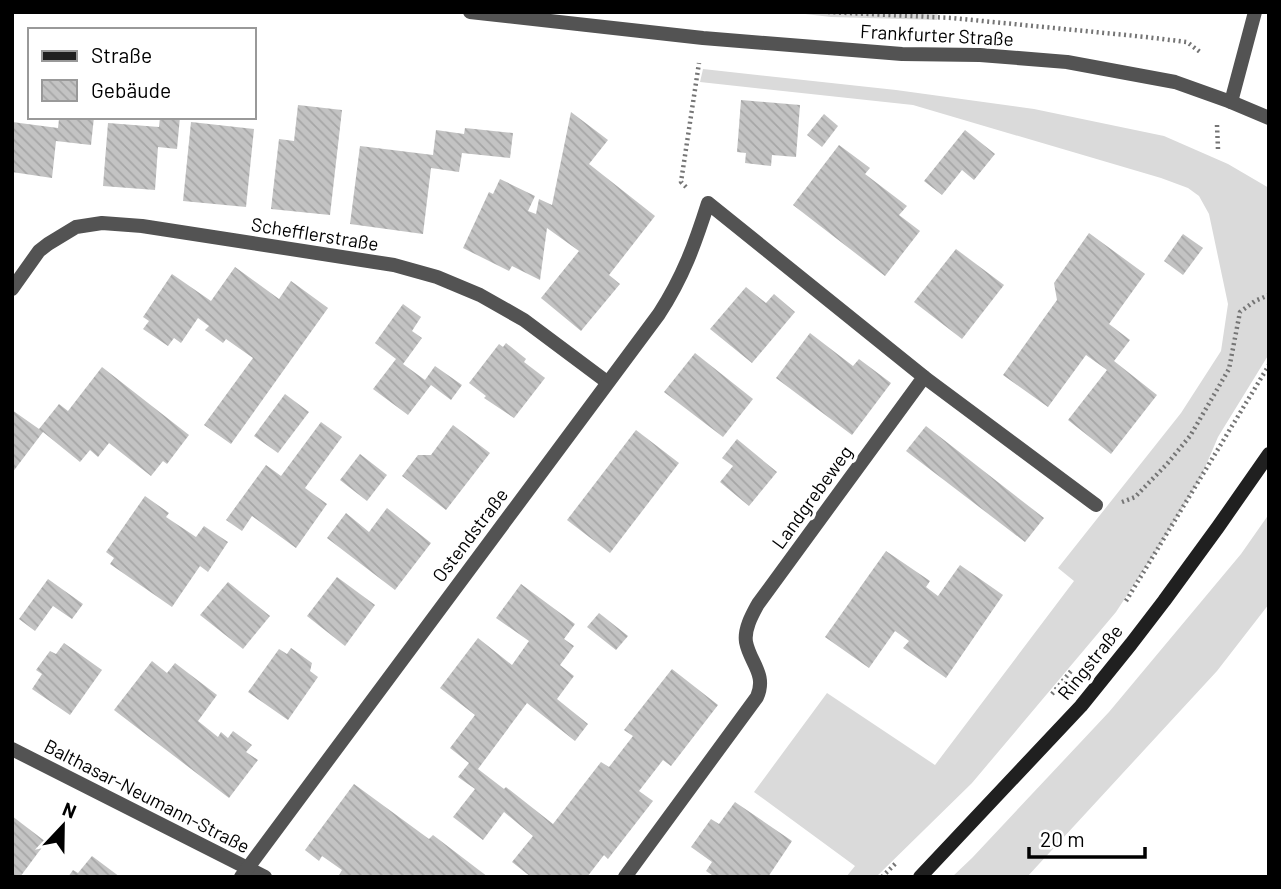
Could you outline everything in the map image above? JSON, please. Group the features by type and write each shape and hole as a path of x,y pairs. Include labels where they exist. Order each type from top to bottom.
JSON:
{"main road":[{"name":"Ringstraße","path":"920,877 1080,706 1164,601 1269,454"}],"street":[{"name":"Frankfurter Straße","path":"470,12 703,38 902,54 980,55 1067,62 1175,82 1269,118"},
{"path":"1231,102 1255,12"},
{"name":"Ostendstraße","path":"244,872 659,314 679,281 695,244 708,203 924,377"},
{"name":"Schefflerstraße","path":"12,289 39,251 48,244 76,227 102,223 142,226 394,265 437,277 480,295 524,320 607,382"},
{"path":"924,377 1096,505"},
{"name":"Landgrebeweg","path":"625,877 757,697 761,681 746,641 750,620 758,604 924,377"},
{"name":"Balthasar-Neumann-Straße","path":"12,749 244,872 265,877"}],"path":[{"path":"828,12 952,18 1146,37 1187,42 1200,52"},
{"path":"684,158 703,38"},
{"path":"1096,505 1110,497 1122,502 1135,496 1167,464 1190,436 1229,369 1240,312 1255,300 1269,295"},
{"path":"1126,602 1269,365"},
{"path":"1051,695 1076,664"},
{"path":"882,877 901,859"}],"shaded area":[{"path":"788,12 938,12 937,20 831,17"},
{"path":"703,69 896,90 1034,109 1164,136 1228,164 1269,188 1269,354 1218,437 1201,477 1116,612 972,783 876,877 846,877 855,866 754,792 827,693 935,765 1074,581 1058,568 1181,413 1221,351 1228,304 1209,214 1199,196 1188,188 1161,178 913,105 700,82"},
{"path":"1269,514 1269,604 1217,671 1027,877 952,877 1109,712 1241,554"}],"building":[{"path":"741,100 800,105 796,157 772,155 771,166 745,163 746,153 737,152"},
{"path":"298,105 342,110 330,215 271,209 279,139 294,141"},
{"path":"571,112 608,140 589,164 655,216 609,275 620,284 581,331 541,298 579,251 547,228 540,280 512,266 509,271 463,248 489,192 493,194 500,179 535,196 528,211 536,214 539,199 552,205"},
{"path":"824,114 838,126 822,147 807,135"},
{"path":"59,119 94,119 91,145 56,141 52,178 12,172 12,122 58,128"},
{"path":"160,119 180,119 177,149 158,147 155,190 103,186 108,123 159,127"},
{"path":"191,122 254,129 246,207 183,201"},
{"path":"465,128 513,133 510,158 462,153 459,172 431,168 423,234 350,224 360,146 433,155 436,130 464,134"},
{"path":"965,130 995,154 974,180 962,170 942,195 924,181"},
{"path":"839,145 870,168 865,174 907,206 899,215 920,231 885,276 793,205"},
{"path":"1089,233 1145,274 1109,324 1130,340 1114,361 1157,395 1111,454 1068,420 1107,370 1086,355 1048,407 1003,375 1057,300 1054,283"},
{"path":"1183,234 1203,248 1183,275 1164,261"},
{"path":"956,249 1004,285 962,339 914,302"},
{"path":"235,267 279,299 291,281 328,308 231,444 204,425 253,358 226,339 223,343 205,330 209,326 198,318 181,343 174,338 168,346 143,329 149,321 143,317 172,274 211,301"},
{"path":"746,287 766,303 774,294 795,312 752,363 710,329"},
{"path":"403,304 421,317 412,331 422,338 403,364 425,380 435,366 462,385 451,400 431,385 408,415 373,389 396,359 375,343"},
{"path":"810,333 853,366 859,359 891,383 852,435 776,378"},
{"path":"506,343 526,359 524,362 545,378 514,418 484,398 486,396 469,383 499,344 503,347"},
{"path":"695,353 753,399 723,437 664,392"},
{"path":"102,367 189,435 167,464 163,461 151,476 109,443 98,457 90,450 80,462 43,432 12,473 12,410 39,429 59,404 68,411"},
{"path":"285,394 309,412 278,453 254,436"},
{"path":"321,422 342,437 305,488 327,504 296,548 252,516 242,531 226,520 266,465 281,476"},
{"path":"453,425 490,453 446,510 402,476 418,455 431,455"},
{"path":"926,426 1044,518 1025,542 906,451"},
{"path":"636,430 679,463 610,553 567,520"},
{"path":"737,439 777,472 749,506 720,482 733,466 722,458"},
{"path":"360,454 387,475 367,501 340,480"},
{"path":"145,496 169,513 166,517 196,537 204,526 228,542 208,572 200,566 172,607 110,564 114,558 106,552"},
{"path":"387,508 431,543 395,590 327,538 346,513 369,532"},
{"path":"886,551 930,581 926,587 938,596 960,565 1003,595 946,678 903,648 909,641 895,631 869,668 825,637"},
{"path":"337,577 375,605 345,646 307,616"},
{"path":"48,579 83,604 72,619 53,606 35,631 19,619"},
{"path":"228,582 270,616 243,649 200,615"},
{"path":"521,584 575,624 564,639 574,646 560,665 574,676 557,699 588,724 575,741 527,703 478,769 553,824 601,762 609,767 633,736 624,730 672,669 718,705 671,766 663,760 639,791 653,801 608,859 604,855 587,877 531,877 512,862 533,836 504,812 483,840 453,817 475,789 458,777 469,763 450,748 475,715 440,688 478,638 512,665 529,641 496,618"},
{"path":"599,613 628,636 616,650 587,627"},
{"path":"64,643 102,670 70,715 32,689 42,674 36,670 50,651 56,654"},
{"path":"291,648 312,663 310,671 318,677 288,720 248,692 279,649 287,654"},
{"path":"152,661 167,673 175,663 217,695 198,721 218,737 221,732 228,738 233,731 252,745 246,752 258,760 229,798 114,710"},
{"path":"354,784 429,839 433,835 488,877 338,877 342,870 322,856 319,861 305,850"},
{"path":"735,802 792,841 768,877 715,877 706,871 712,862 691,847 711,819 719,824"},
{"path":"12,816 46,842 20,877 12,877"},
{"path":"92,856 120,877 68,877 73,870 78,873"}]}
